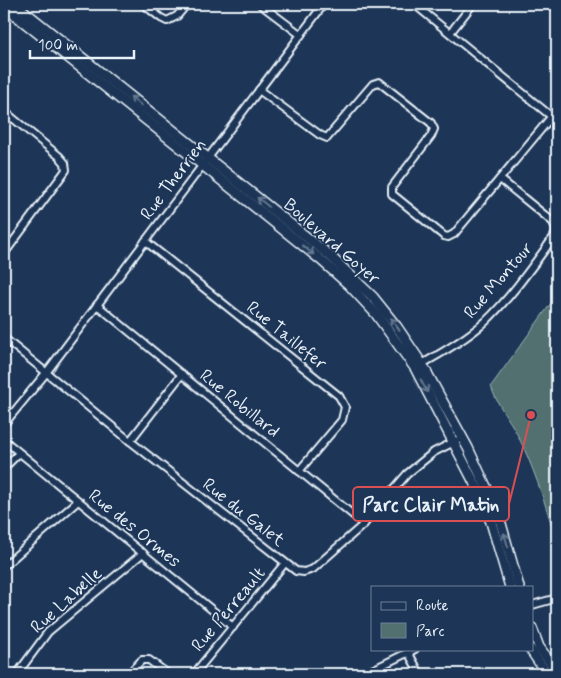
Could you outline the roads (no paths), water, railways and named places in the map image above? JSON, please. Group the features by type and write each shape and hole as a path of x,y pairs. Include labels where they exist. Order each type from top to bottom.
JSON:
{"street":[{"name":"Boulevard Goyer","path":"15,4 205,162"},
{"path":"143,4 167,21 177,16 187,4"},
{"path":"260,4 301,34"},
{"name":"Rue Therrien","path":"46,372 324,4"},
{"path":"259,90 320,135 327,138 372,84 378,82 432,123 434,129 431,136 392,186 392,194 444,236 454,234 554,118 414,4"},
{"path":"450,33 473,4"},
{"path":"545,4 557,5"},
{"name":"Boulevard Goyer","path":"4,6 205,162 329,255 354,278 390,318 493,503 519,586"},
{"path":"4,111 59,156 65,164 66,170 4,254"},
{"path":"4,125 11,117"},
{"name":"Rue Montour","path":"418,366 460,341 484,322 524,277 556,234 556,228 552,222 500,179"},
{"name":"Rue Taillefer","path":"145,240 338,396 345,407 342,420 299,471"},
{"name":"Rue Robillard","path":"97,305 364,524"},
{"name":"Rue du Galet","path":"4,338 130,441 296,571 312,570 364,524 407,474 434,452 458,440"},
{"path":"4,424 46,372"},
{"path":"130,441 182,374"},
{"name":"Rue des Ormes","path":"4,440 233,627"},
{"name":"Boulevard Goyer","path":"458,440 486,509 510,586"},
{"path":"4,468 19,453"},
{"path":"4,566 78,501"},
{"name":"Rue Labelle","path":"17,674 48,632 142,553"},
{"name":"Rue Perreault","path":"194,674 285,564"},
{"path":"534,604 557,598"},
{"path":"534,633 543,654 557,672"},
{"path":"531,650 547,674"},
{"path":"364,674 411,651 420,674"},
{"path":"134,674 134,668 142,660 149,660 168,674"}],"place":[{"name":"Parc Clair Matin","path":"531,415"}]}
